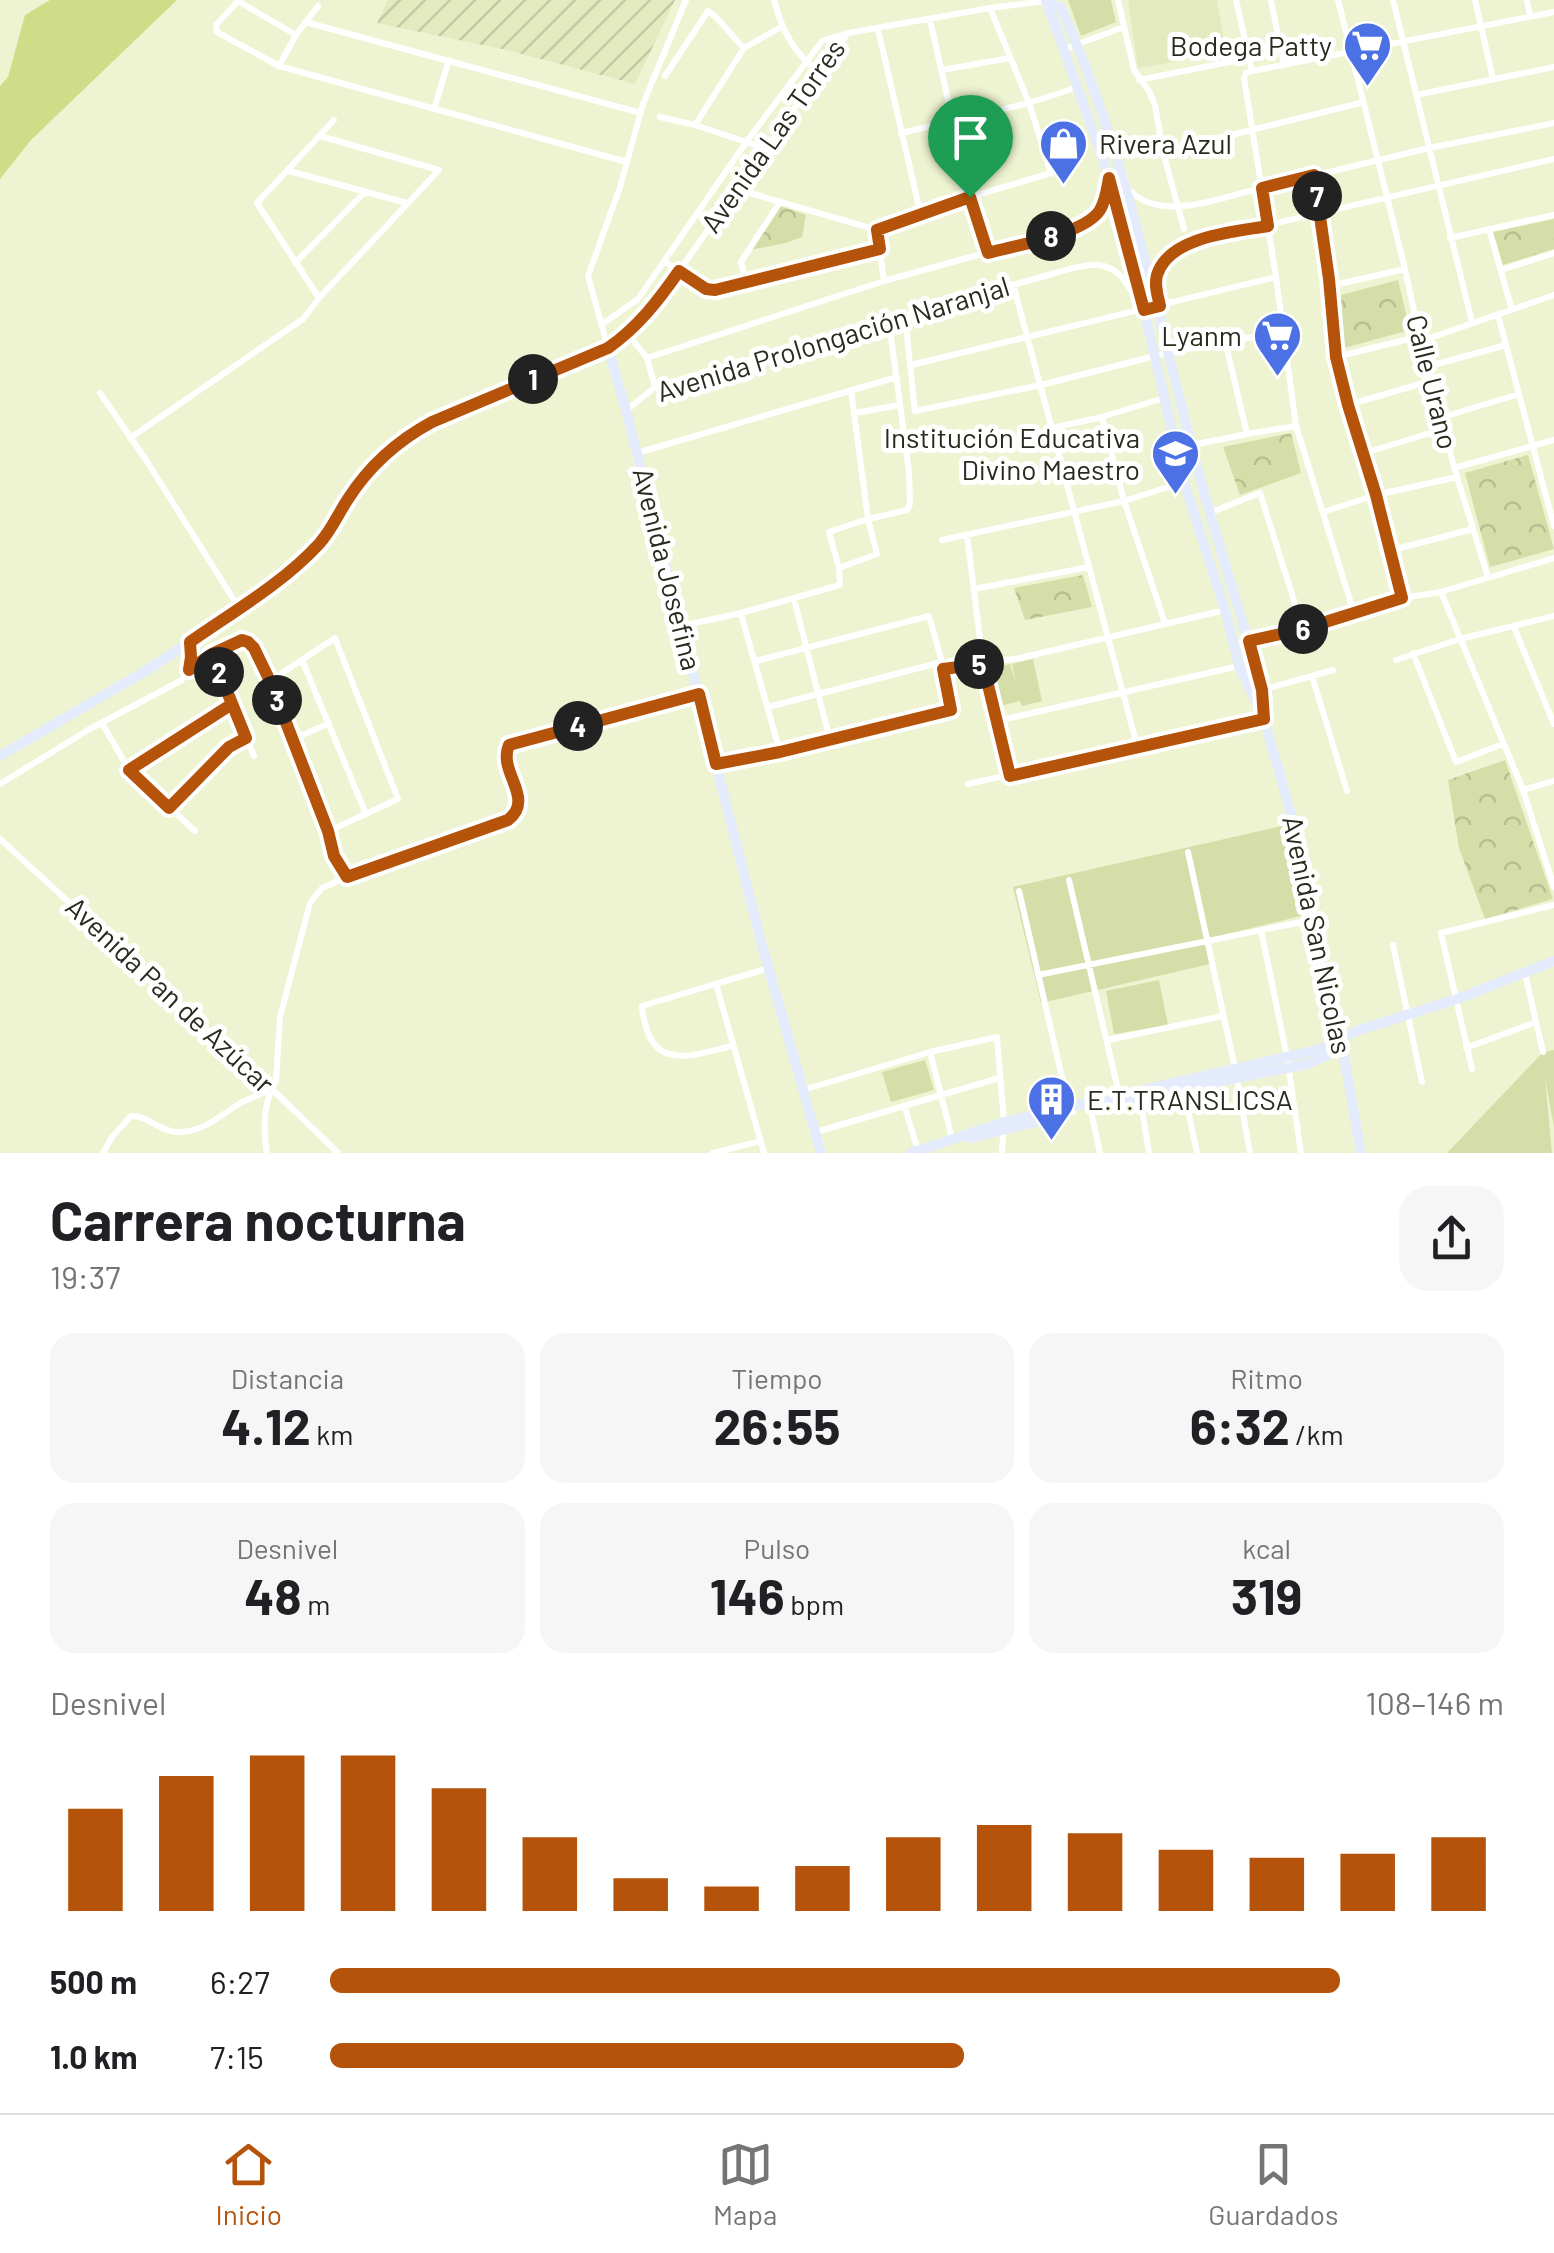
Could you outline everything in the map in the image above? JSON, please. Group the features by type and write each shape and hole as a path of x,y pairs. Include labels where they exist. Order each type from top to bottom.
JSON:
{"street":[{"path":"296,35 238,1 216,25 216,32 280,66 627,162 640,112 686,0"},
{"path":"774,0 781,27 804,62 820,73"},
{"path":"1118,0 1134,70 1156,105 1163,152 1184,229"},
{"path":"1236,0 1252,71"},
{"path":"1271,0 1284,65"},
{"name":"Calle Urano","path":"1338,0 1426,367 1488,577"},
{"path":"1393,0 1472,322"},
{"path":"1476,0 1493,80"},
{"path":"1526,0 1530,16"},
{"path":"848,33 1046,1"},
{"name":"Avenida San Nicolas","path":"1046,1 1061,8 1110,135 1159,306 1209,513 1262,690 1264,719"},
{"name":"Avenida San Nicolas","path":"1046,1 1109,178 1184,482 1238,666 1264,719 1293,821 1362,1153"},
{"path":"280,66 296,35 318,6"},
{"path":"736,190 877,230 1051,173 1029,102 990,8"},
{"path":"665,76 708,11 744,48"},
{"path":"1354,613 1296,426 1244,78 1252,71 1554,12"},
{"path":"930,20 970,197 988,253"},
{"path":"305,22 640,112"},
{"path":"1065,50 1124,26"},
{"path":"695,125 744,48 781,27"},
{"path":"878,30 921,216"},
{"name":"Avenida Las Torres","path":"602,325 638,299 804,62 822,41 848,33"},
{"name":"Avenida Las Torres","path":"608,348 649,313 848,33"},
{"path":"942,70 1011,58"},
{"path":"1139,80 1249,58"},
{"path":"434,109 449,60"},
{"path":"1416,95 1554,68"},
{"path":"901,133 1078,87"},
{"path":"1163,152 1364,102"},
{"path":"660,118 765,148"},
{"path":"318,298 256,203 334,120"},
{"path":"1123,180 1131,193 1145,201 1178,208 1429,148 1554,123"},
{"path":"130,438 303,318 439,170 320,136"},
{"path":"1159,306 1156,287 1165,260 1175,251 1208,238 1554,160"},
{"name":"Avenida Josefina","path":"627,162 588,276 821,1153"},
{"path":"288,171 407,203"},
{"path":"1314,175 1336,357 1402,598"},
{"name":"Avenida Prolongación Naranjal","path":"647,358 884,281 1086,225 1100,212 1109,178"},
{"path":"296,263 366,192"},
{"path":"746,282 741,262 780,202"},
{"path":"1450,238 1554,215"},
{"path":"1490,229 1512,310"},
{"path":"877,230 884,281"},
{"path":"664,261 706,289 715,290 880,249"},
{"path":"1501,270 1554,252"},
{"name":"Avenida Prolongación Naranjal","path":"626,410 655,388 1074,268 1098,264 1110,269 1120,276 1141,310"},
{"path":"1330,286 1405,268"},
{"path":"910,365 1276,277"},
{"path":"1014,284 1138,748"},
{"path":"1336,357 1427,339 1553,296 1554,306"},
{"path":"1498,315 1554,526"},
{"path":"905,317 915,411 1168,353 1284,333"},
{"path":"681,626 839,586 830,532 868,518 907,510 909,472 889,322"},
{"path":"628,334 647,358 655,388"},
{"path":"1225,342 1247,434"},
{"path":"1426,367 1506,345"},
{"path":"0,756 125,683 270,587 322,540 365,474 414,432 608,348"},
{"path":"637,453 896,377"},
{"path":"1348,405 1430,381"},
{"path":"839,568 877,554 868,518 851,390"},
{"path":"100,392 239,608"},
{"path":"1440,418 1519,394"},
{"path":"1052,428 1164,398"},
{"path":"854,413 900,404"},
{"path":"1102,417 1124,501 1165,623"},
{"path":"1191,446 1296,426"},
{"path":"1362,454 1444,430"},
{"path":"1454,468 1554,440"},
{"path":"1322,512 1457,477"},
{"path":"942,540 1074,513 1184,482"},
{"path":"1209,513 1260,493 1303,629"},
{"path":"1389,552 1473,529"},
{"path":"967,535 983,664 1010,776"},
{"path":"1249,641 1303,629 1402,598 1441,592 1554,558"},
{"path":"974,589 1089,568"},
{"path":"1441,592 1523,790 1554,887"},
{"path":"794,599 830,740"},
{"path":"768,708 943,666 1020,658 1224,610"},
{"path":"741,613 780,752"},
{"path":"716,764 951,710 928,616 756,661"},
{"path":"1396,660 1460,639 1554,616"},
{"path":"1514,627 1554,722"},
{"path":"270,681 334,638 398,799 328,831"},
{"path":"189,670 190,642"},
{"path":"0,784 182,680 212,654 235,642 248,642 270,681 334,856 347,877"},
{"path":"1413,653 1456,762 1503,744"},
{"path":"212,654 254,756"},
{"path":"302,660 366,814"},
{"path":"998,721 1238,666"},
{"path":"1262,690 1333,670"},
{"path":"1312,676 1347,791"},
{"path":"103,1153 131,1116 139,1116 162,1129 196,1130 271,1088 276,1081 280,1017 310,903 322,888 516,814 519,801 505,758 509,745 699,694"},
{"path":"129,770 232,704"},
{"path":"968,784 1264,719"},
{"path":"102,723 129,770 195,831"},
{"path":"292,740 328,724"},
{"path":"169,808 229,747 246,738"},
{"path":"1523,790 1554,780"},
{"name":"Avenida Pan de Azúcar","path":"0,839 338,1153"},
{"path":"1188,852 1250,1153"},
{"path":"1069,880 1120,1098"},
{"path":"1019,891 1072,1109"},
{"path":"1472,1068 1441,933 1554,905"},
{"path":"1038,975 1312,920"},
{"path":"1261,930 1288,1062 1300,1153"},
{"path":"1393,945 1422,1082"},
{"path":"904,1105 914,1152 983,1128 1288,1062 1356,1031 1457,999 1554,961"},
{"path":"734,1046 678,1056 661,1051 651,1042 642,1006 769,968"},
{"path":"1524,974 1543,1052"},
{"path":"716,984 764,1153"},
{"path":"1108,1040 1223,1016"},
{"path":"1466,1048 1536,1022"},
{"path":"802,1090 997,1036 1004,1126 1002,1153"},
{"path":"930,1052 952,1140"},
{"path":"1120,1098 1184,1090 1235,1073"},
{"path":"816,1132 999,1078"},
{"path":"267,1153 264,1124 271,1088"},
{"path":"1184,1090 1197,1153"},
{"path":"1140,1098 1149,1153"},
{"path":"1090,1105 1100,1153"},
{"path":"713,1153 761,1141"}],"shaded area":[{"path":"50,0 177,0 31,140 0,179 0,86 8,77 25,15"},
{"path":"388,0 675,0 635,84 507,50 377,23"},
{"path":"1128,0 1217,0 1226,53 1138,68"}],"green space":[{"path":"1068,0 1111,0 1116,22 1081,36"},
{"path":"780,206 806,215 802,237 750,250"},
{"path":"1554,219 1554,249 1503,265 1493,232"},
{"path":"1398,280 1410,330 1344,348 1341,295"},
{"path":"1291,433 1301,473 1240,495 1223,447"},
{"path":"1528,455 1554,549 1490,567 1465,473"},
{"path":"1083,575 1092,607 1025,620 1014,588"},
{"path":"1033,659 1042,701 1000,706 991,669 1010,664 1016,683 1012,664"},
{"path":"1505,760 1553,899 1485,919 1459,848 1448,780"},
{"path":"1286,825 1305,915 1207,939 1210,964 1041,1003 1013,887"},
{"path":"1159,980 1168,1025 1114,1034 1106,991"},
{"path":"1554,1050 1554,1127 1545,1078 1552,1153 1447,1153 1543,1052"},
{"path":"925,1060 934,1090 891,1102 882,1072"}],"place":[{"name":"Bodega Patty","path":"1367,88"},
{"name":"Rivera Azul","path":"1064,186"},
{"name":"Lyanm","path":"1277,378"},
{"name":"Institución Educativa Divino Maestro","path":"1175,496"},
{"name":"E.T.TRANSLICSA","path":"1052,1142"}],"route":[{"path":"970,197 877,230 880,249 715,290 706,289 679,271 649,313 608,348 414,432 365,474 322,540 304,560 190,642 189,670 212,654 246,738 229,747 169,808 129,770 232,704 212,654 242,640 254,648 270,681 334,856 347,877 516,814 519,801 505,758 509,745 699,694 716,764 951,710 943,669 983,664 1010,776 1264,719 1262,690 1249,641 1303,629 1402,598 1336,357 1314,175 1262,188 1268,226 1208,238 1175,251 1158,274 1160,306 1144,310 1109,178 1100,212 1086,225 988,253 970,197"}]}
